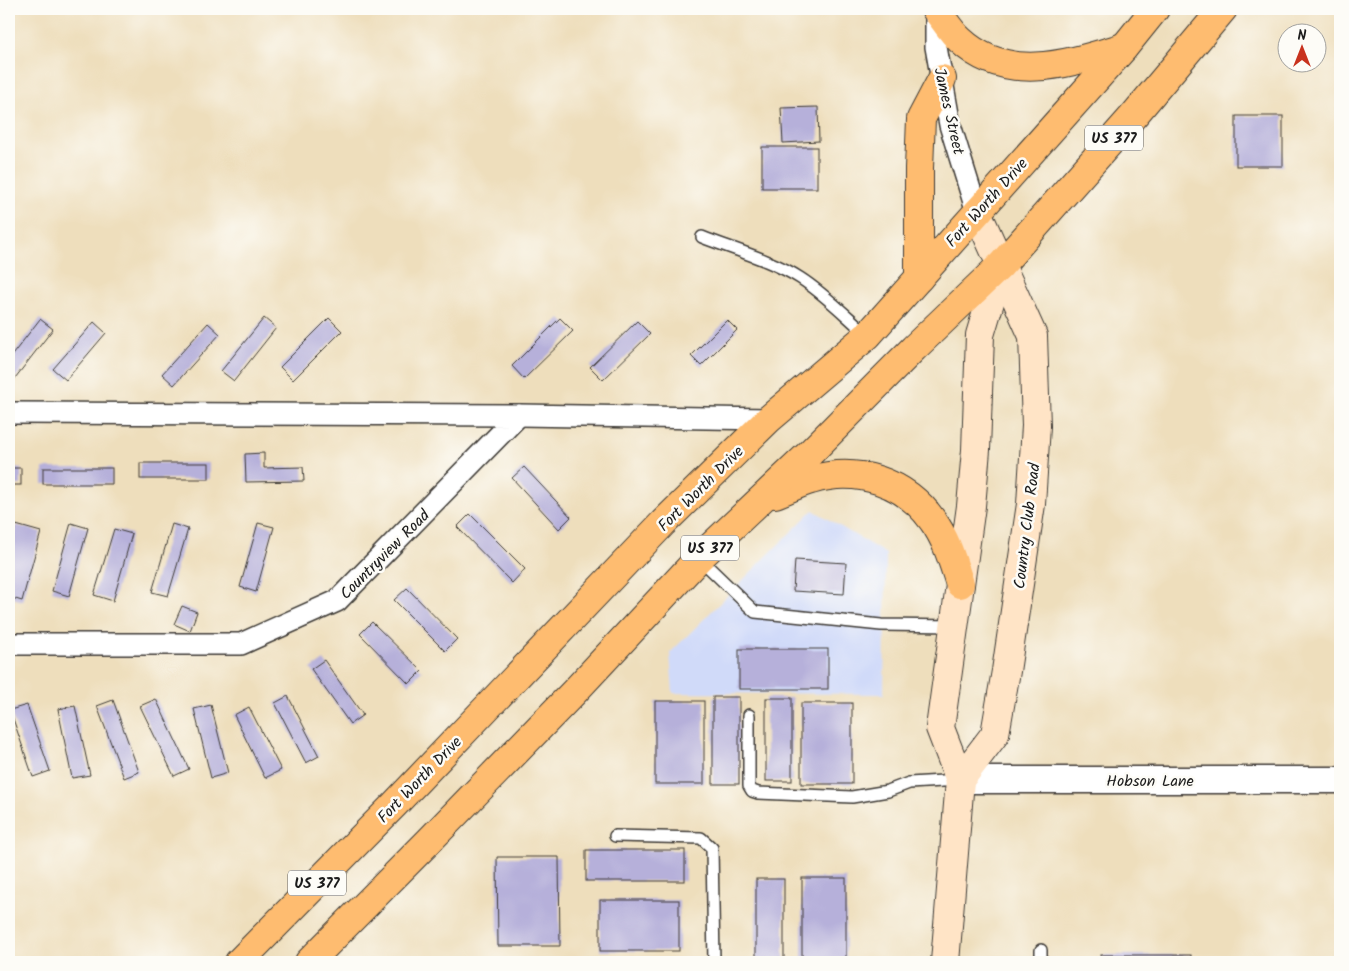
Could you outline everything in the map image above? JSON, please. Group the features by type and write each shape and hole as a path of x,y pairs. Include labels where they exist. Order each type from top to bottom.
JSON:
{"main road":[{"name":"Fort Worth Drive","path":"238,962 395,804 663,523 770,419 868,334 1124,47 1155,9"},
{"name":"US 377","path":"309,962 512,756 699,558 807,456 1001,264 1135,114 1223,9"},
{"path":"936,10 960,40 995,62 1037,67 1063,65 1124,47"},
{"path":"919,278 919,168 922,118 942,79"},
{"name":"Country Club Road","path":"960,780 995,734 1031,504 1036,426 1033,336 978,212"},
{"path":"945,962 960,780 940,728 971,506 976,450 980,335 1001,264"},
{"path":"760,501 810,480 848,474 872,478 894,486 916,501 934,521 949,551 960,584"}],"street":[{"name":"James Street","path":"936,10 936,47 950,125 978,212"},
{"path":"9,413 519,415 770,419"},
{"name":"Countryview Road","path":"9,644 241,644 329,605 337,601 519,415"},
{"name":"Hobson Lane","path":"960,780 1340,780"}],"lane":[{"path":"702,237 786,270 800,278 868,334"},
{"path":"699,558 755,612 882,625 955,626"},
{"path":"749,715 749,786 752,791 758,793 852,797 888,791 909,783 960,780"},
{"path":"615,836 701,838 712,848 714,962"},
{"path":"1041,950 1041,962"}],"shaded area":[{"path":"813,510 886,554 884,694 673,693 670,653"}],"building":[{"path":"818,107 819,141 783,143 781,108"},
{"path":"1236,116 1283,116 1283,166 1236,166"},
{"path":"762,147 817,147 817,188 762,188"},
{"path":"264,318 276,328 234,381 221,371"},
{"path":"329,318 342,331 293,380 280,367"},
{"path":"560,318 573,331 524,379 512,366"},
{"path":"40,319 53,329 12,382 9,380 9,359"},
{"path":"727,320 737,330 701,366 691,356"},
{"path":"637,321 650,334 603,380 590,367"},
{"path":"94,322 106,333 66,380 53,369"},
{"path":"208,323 220,334 174,385 162,374"},
{"path":"264,453 264,468 303,467 304,481 246,482 245,454"},
{"path":"140,463 209,463 209,479 140,479"},
{"path":"524,467 571,517 559,529 512,478"},
{"path":"9,468 21,468 21,485 9,485"},
{"path":"43,468 112,468 112,484 43,484"},
{"path":"470,514 525,569 512,583 457,527"},
{"path":"71,523 88,528 69,596 52,591"},
{"path":"258,523 274,527 256,592 240,587"},
{"path":"172,524 188,529 168,596 152,592"},
{"path":"16,525 41,532 22,601 9,597 9,551"},
{"path":"114,529 132,534 113,601 94,595"},
{"path":"795,560 846,563 844,594 793,591"},
{"path":"407,588 457,639 445,651 394,600"},
{"path":"182,606 197,612 190,631 174,624"},
{"path":"372,622 422,671 409,684 360,634"},
{"path":"739,649 828,649 828,689 739,689"},
{"path":"324,660 363,715 350,724 311,669"},
{"path":"288,696 319,756 306,763 275,703"},
{"path":"713,697 739,697 739,784 713,784"},
{"path":"766,698 792,698 792,781 766,781"},
{"path":"156,699 189,769 174,776 140,706"},
{"path":"113,700 139,772 124,778 97,706"},
{"path":"655,701 704,701 704,784 655,784"},
{"path":"801,703 852,703 852,784 801,784"},
{"path":"27,705 50,771 33,777 10,710"},
{"path":"211,705 228,773 211,778 194,709"},
{"path":"75,706 90,775 72,778 58,709"},
{"path":"249,707 281,770 265,778 234,715"},
{"path":"586,850 685,850 685,881 586,881"},
{"path":"497,857 559,857 560,946 498,946"},
{"path":"802,878 846,878 846,962 802,962"},
{"path":"756,879 784,879 784,962 756,962"},
{"path":"600,900 679,900 679,951 600,951"},
{"path":"1101,955 1191,955 1191,962 1101,962"}]}
